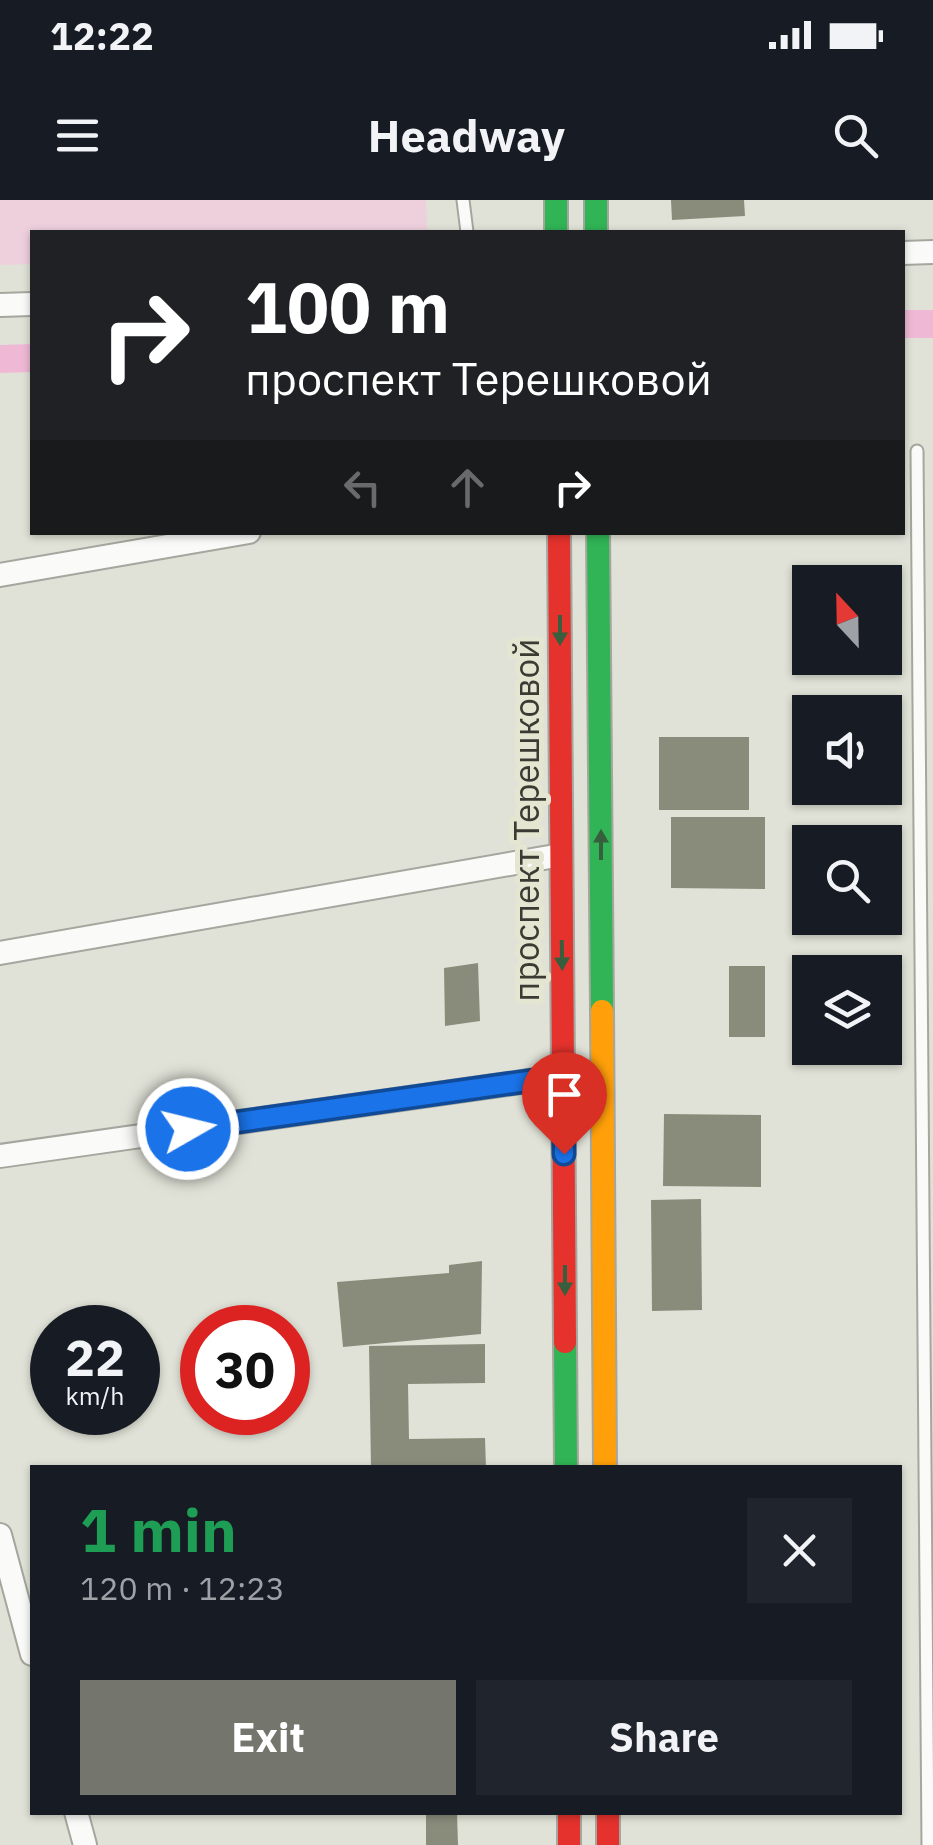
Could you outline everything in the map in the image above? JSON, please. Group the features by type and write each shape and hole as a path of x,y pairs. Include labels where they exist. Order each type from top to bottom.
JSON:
{"main road":[{"path":"556,200 556,230"},
{"path":"596,200 596,230"},
{"name":"проспект Терешковой","path":"559,535 566,1465"},
{"name":"проспект Терешковой","path":"598,535 605,1465"},
{"path":"569,1815 569,1845"},
{"path":"608,1815 608,1845"}],"street":[{"path":"905,253 933,252"},
{"path":"0,305 30,304"},
{"path":"0,575 232,535"},
{"path":"0,953 561,855"},
{"path":"0,1156 563,1076"},
{"path":"0,1535 30,1647"},
{"path":"77,1815 85,1845"}],"lane":[{"path":"463,200 466,230"},
{"path":"917,451 928,1845"}],"shaded area":[{"path":"0,200 426,200 427,230 30,230 30,264 0,265"}],"building":[{"path":"671,200 744,200 745,216 672,220"},
{"path":"659,737 749,737 749,810 659,810"},
{"path":"671,817 765,817 765,889 671,888"},
{"path":"478,963 480,1021 445,1026 444,968"},
{"path":"729,966 765,966 765,1037 729,1037"},
{"path":"664,1114 761,1115 761,1187 663,1186"},
{"path":"701,1199 702,1310 652,1311 651,1200"},
{"path":"482,1261 481,1334 343,1347 337,1282 449,1273 449,1265"},
{"path":"485,1344 485,1383 408,1384 409,1439 485,1438 486,1465 371,1465 369,1346"},
{"path":"426,1815 457,1815 458,1845 426,1845"}],"waterway":[{"path":"905,324 933,324"},
{"path":"0,359 30,358"}],"traffic: fast":[{"path":"556,200 556,230"},
{"path":"596,200 596,230"},
{"path":"598,535 602,1011"},
{"path":"565,1342 566,1465"}],"traffic: slow":[{"path":"602,1011 605,1465"}],"traffic: jam":[{"path":"559,535 565,1342"},
{"path":"569,1815 569,1845"},
{"path":"608,1815 608,1845"}],"route":[{"path":"188,1129 563,1076 564,1154"}]}
